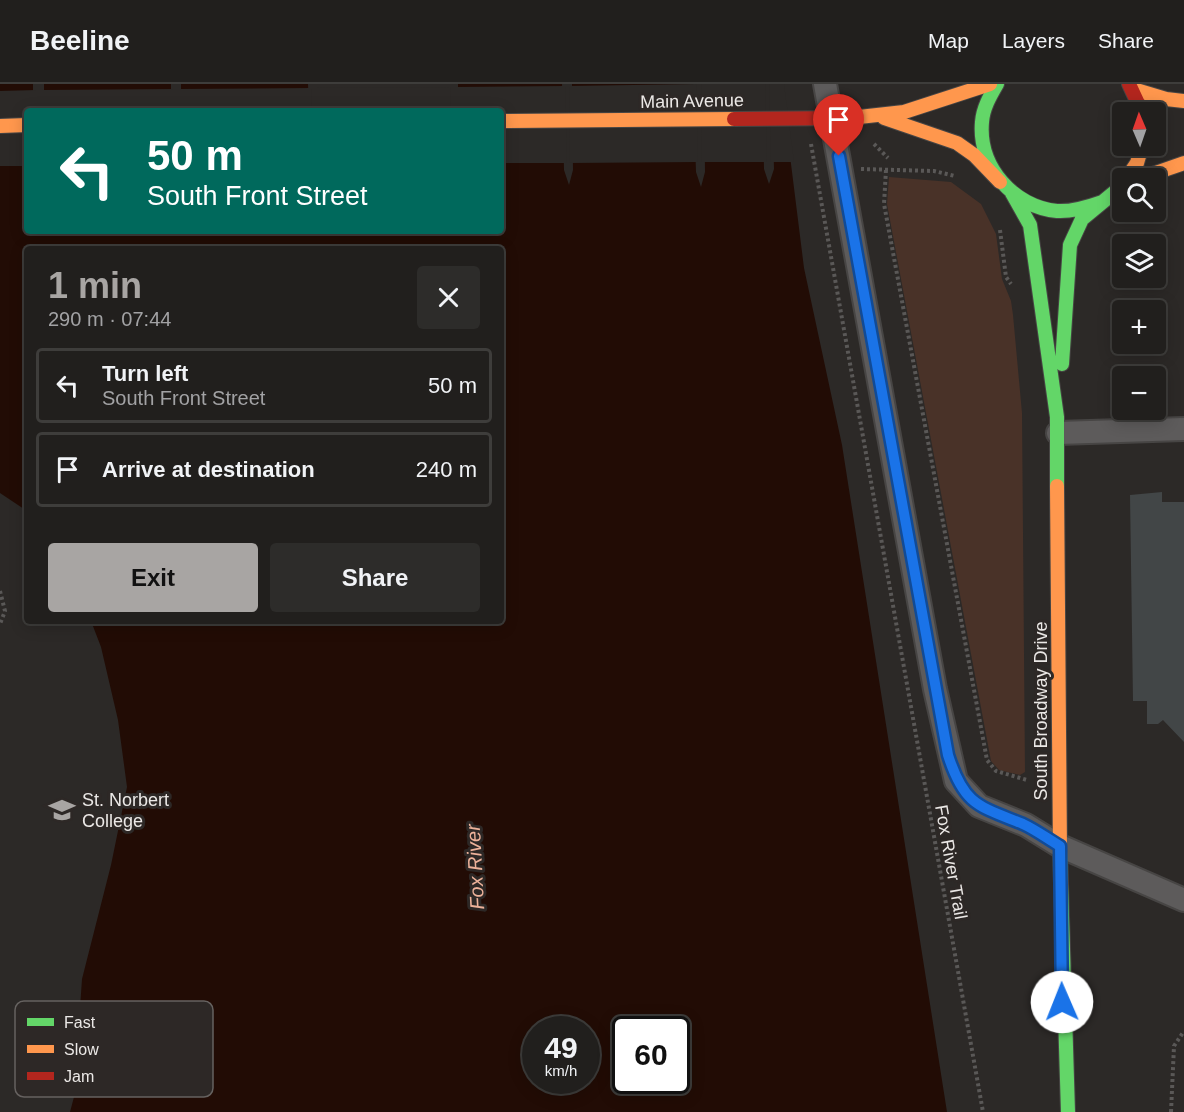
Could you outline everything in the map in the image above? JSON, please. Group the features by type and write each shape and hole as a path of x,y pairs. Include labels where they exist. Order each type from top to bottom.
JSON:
{"main road":[{"name":"Main Avenue","path":"504,121 884,118 928,106 990,84"},
{"path":"997,84 986,104 982,132 987,159 1001,183"},
{"path":"1131,86 1166,99 1184,101"},
{"path":"1131,86 1138,102"},
{"name":"Main Avenue","path":"884,118 957,143 974,155 1012,193"},
{"path":"0,126 24,126"},
{"path":"1166,169 1184,163"},
{"path":"1012,193 1032,206 1056,211 1079,210 1102,202"},
{"path":"1012,193 1030,225 1032,235 1058,425"},
{"path":"1058,425 1070,245 1082,219 1112,194"},
{"name":"South Broadway Drive","path":"1058,425 1060,846 1063,1024 1068,1112"}],"street":[{"path":"825,84 948,755 956,781 979,806 1026,825 1060,846 1184,900"},
{"path":"1058,425 1184,429"}],"path":[{"name":"Fox River Trail","path":"810,137 983,1112"},
{"path":"854,169 934,171 963,180"},
{"path":"886,170 884,204 987,760 996,771 1027,780"},
{"path":"999,226 1006,277 1015,293"},
{"path":"0,591 5,611 0,624"},
{"path":"1171,1112 1174,1046 1184,1031"}],"shaded area":[{"path":"889,177 951,182 981,204 996,234 1002,279 1011,301 1022,413 1025,772 1020,775 999,770 991,761 887,204"}],"water":[{"name":"Fox River","path":"0,84 33,84 33,108 24,108 24,234 504,234 504,108 458,108 458,84 562,84 564,170 569,185 573,170 572,84 693,84 696,172 701,187 705,172 704,84 762,84 764,169 769,184 774,169 772,84 781,84 804,268 842,445 947,1112 70,1112 74,1097 213,1097 213,1001 81,1001 82,979 111,865 127,787 118,720 101,647 92,624 504,624 504,246 24,246 24,509 0,493"},
{"path":"44,84 171,84 171,108 44,108"},
{"path":"181,84 308,84 309,108 181,108"}],"pier":[{"path":"696,84 698,162 570,163 569,86"},
{"path":"701,84 765,84 767,162 702,162"},
{"path":"769,84 784,84 794,162 771,162"},
{"path":"565,86 567,163 504,163 504,108 455,108 455,87"},
{"path":"450,87 451,108 316,108 316,88"},
{"path":"311,88 312,108 178,108 178,89"},
{"path":"174,89 174,108 41,108 41,90"},
{"path":"36,90 36,108 24,108 24,166 0,166 0,91"}],"building":[{"path":"1162,492 1162,502 1184,502 1184,742 1163,720 1158,724 1147,724 1147,701 1133,701 1130,495"}],"traffic: fast":[{"path":"997,84 984,112 982,139 986,154 1002,182 1013,193 1041,208 1068,211 1102,202"},
{"path":"1012,193 1030,225 1057,417 1057,486"},
{"path":"1062,364 1070,245 1082,219 1112,194"},
{"path":"1060,851 1068,1112"}],"traffic: slow":[{"path":"850,118 904,112 990,84"},
{"path":"1133,89 1166,99 1184,101"},
{"path":"884,118 957,143 974,155 1000,182"},
{"path":"504,121 734,119"},
{"path":"0,126 24,125"},
{"path":"1134,168 1139,156"},
{"path":"1166,169 1184,163"},
{"path":"1057,486 1060,851"}],"traffic: jam":[{"path":"1129,84 1137,102"},
{"path":"734,119 850,118"}],"place":[{"name":"St. Norbert College","path":"62,810"}],"route":[{"path":"839,156 948,755 956,781 966,795 979,806 1026,825 1060,846 1062,1002"}]}
